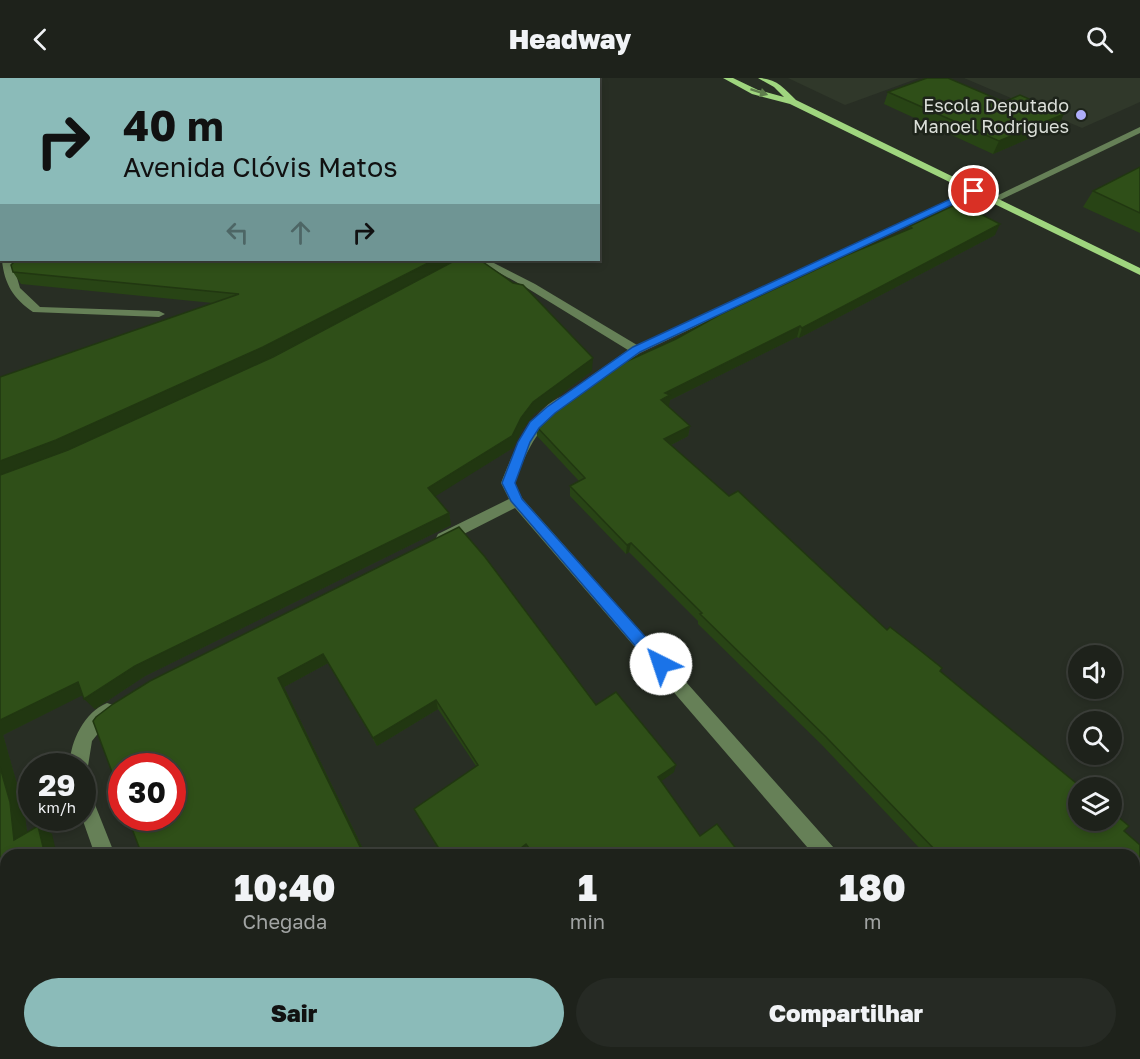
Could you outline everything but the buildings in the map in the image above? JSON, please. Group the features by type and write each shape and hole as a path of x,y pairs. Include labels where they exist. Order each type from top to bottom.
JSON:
{"main road":[{"path":"727,78 755,92 793,102 1140,272"},
{"path":"762,78 777,85 793,102"}],"street":[{"path":"993,200 1140,130"},
{"path":"822,849 517,501 508,483 534,425 551,410 636,350 974,191"},
{"path":"7,261 7,277 22,300 37,310 159,314"},
{"path":"483,261 531,286 636,350"},
{"path":"431,544 517,501"},
{"path":"79,753 88,729 112,706 123,700"},
{"path":"96,831 103,849"}],"shaded area":[{"name":"Escola Deputado Manoel Rodrigues","path":"788,78 919,78 845,105"},
{"name":"Escola Deputado Manoel Rodrigues","path":"964,78 1140,78 1140,102 1082,128"}],"place":[{"name":"Escola Deputado Manoel Rodrigues","path":"1081,115"}],"route":[{"path":"661,664 517,501 508,483 524,442 534,425 551,410 636,350 974,191"}]}
